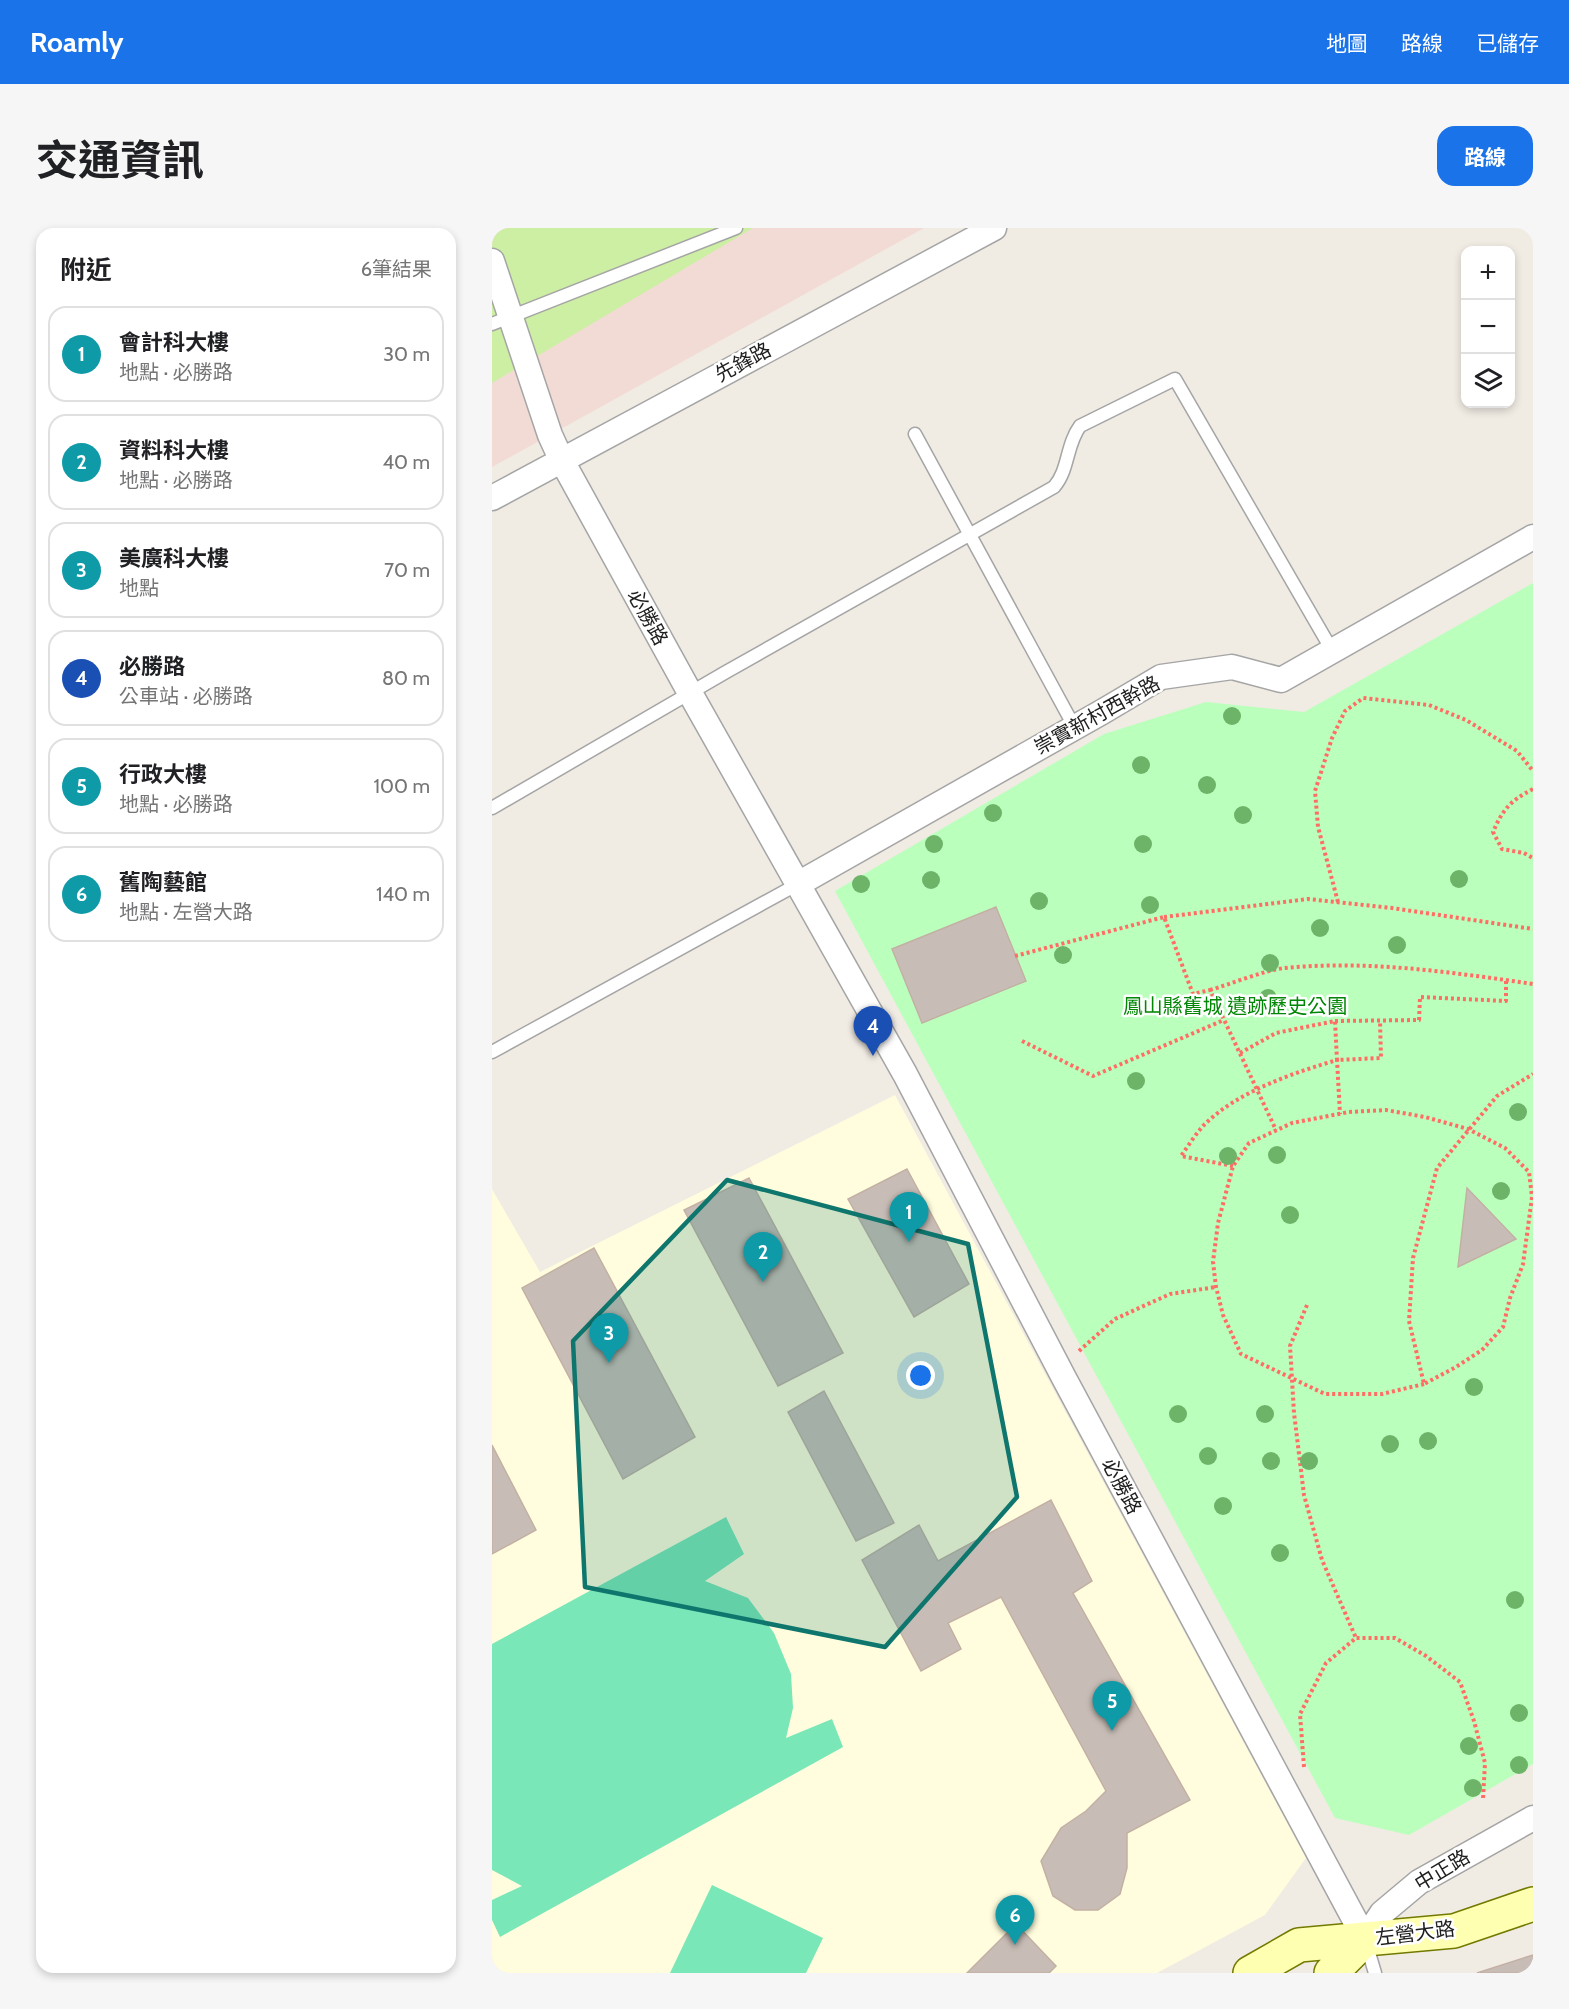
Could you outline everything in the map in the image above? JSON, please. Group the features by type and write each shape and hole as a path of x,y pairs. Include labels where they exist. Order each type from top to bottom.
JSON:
{"street":[{"name":"先鋒路","path":"492,498 994,228"},
{"name":"必勝路","path":"492,261 501,321 561,459 905,1074 1058,1366 1365,1939"},
{"name":"崇實新村西幹路","path":"798,884 1161,677 1232,667 1281,680 1533,537"},
{"name":"中正路","path":"1365,1939 1382,1913 1419,1882 1533,1818"},
{"name":"左營大路","path":"1250,1973 1299,1946 1454,1930 1533,1904"},
{"name":"左營大路","path":"1331,1973 1365,1939"}],"lane":[{"path":"501,321 736,228"},
{"path":"492,808 1054,487 1062,478 1074,434 1080,426 1174,379 1333,651"},
{"path":"915,434 1075,728"},
{"path":"492,1052 798,884"},
{"path":"1365,1939 1375,1973"}],"path":[{"path":"1338,902 1318,827 1315,790 1332,738 1345,711 1363,698 1429,705 1466,720 1517,751 1533,771"},
{"path":"1533,789 1516,798 1502,811 1493,832 1502,849 1533,858"},
{"path":"1015,956 1164,917 1308,899 1392,908 1533,929"},
{"path":"1164,917 1193,994 1283,968 1377,966 1483,975 1533,984"},
{"path":"1240,1053 1276,1033 1335,1022 1419,1020 1420,997 1506,1001 1506,980"},
{"path":"1210,990 1276,1130"},
{"path":"1022,1041 1093,1076 1224,1020"},
{"path":"1233,1166 1181,1156 1203,1125 1235,1101 1257,1090 1297,1072 1337,1060 1382,1058 1380,1021"},
{"path":"1335,1022 1340,1114"},
{"path":"1424,1384 1409,1321 1413,1258 1437,1168 1497,1096 1533,1074"},
{"path":"1386,1110 1425,1117 1468,1129 1505,1148 1528,1172 1532,1197 1525,1253 1503,1327 1482,1350 1456,1367 1424,1384 1382,1394 1325,1394 1241,1354 1223,1315 1216,1287 1213,1262 1218,1223 1233,1166 1249,1143 1292,1123 1340,1114 1386,1110"},
{"path":"1058,1366 1115,1318 1170,1294 1216,1287"},
{"path":"1306,1305 1290,1346 1294,1413 1304,1495 1322,1560 1356,1638"},
{"path":"1304,1768 1300,1714 1326,1663 1356,1638 1395,1638 1426,1656 1460,1682 1474,1721 1485,1763 1483,1799"}],"highlighted area":[{"path":"727,1180 968,1244 1017,1497 885,1647 585,1587 573,1341"}],"shaded area":[{"path":"492,228 924,228 492,467"},
{"path":"895,1095 1306,1858 1265,1915 1157,1973 492,1973 492,1189 540,1272"}],"green space":[{"path":"492,228 753,228 492,383"},
{"name":"鳳山縣舊城 遺跡歷史公園","path":"1533,583 1533,1764 1409,1835 1335,1818 835,891 1104,734 1206,702 1304,712"},
{"path":"726,1517 744,1554 705,1581 748,1598 774,1633 791,1674 793,1708 786,1738 832,1719 843,1747 500,1937 492,1920 492,1900 522,1886 492,1870 492,1644"},
{"path":"712,1885 823,1938 806,1973 670,1973"}],"building":[{"path":"996,907 1026,981 922,1023 892,949"},
{"path":"907,1169 969,1284 914,1317 848,1199"},
{"path":"749,1178 843,1353 778,1386 684,1210"},
{"path":"1467,1188 1516,1239 1458,1267"},
{"path":"594,1248 695,1437 623,1479 522,1288"},
{"path":"824,1391 894,1523 856,1541 788,1412"},
{"path":"492,1445 536,1530 492,1554"},
{"path":"1051,1500 1092,1581 1073,1593 1190,1800 1127,1833 1127,1868 1120,1894 1098,1910 1075,1910 1053,1896 1041,1861 1061,1828 1086,1811 1106,1791 1001,1597 948,1623 961,1649 921,1671 862,1560 919,1525 938,1561"},
{"path":"1016,1924 1056,1966 1049,1973 967,1973"},
{"path":"1533,1955 1533,1973 1477,1973"}],"place":[{"name":"必勝路","path":"873,1056"},
{"name":"會計科大樓","path":"909,1242"},
{"name":"資料科大樓","path":"763,1282"},
{"name":"美廣科大樓","path":"609,1363"},
{"name":"行政大樓","path":"1112,1731"},
{"name":"舊陶藝館","path":"1015,1945"}]}
